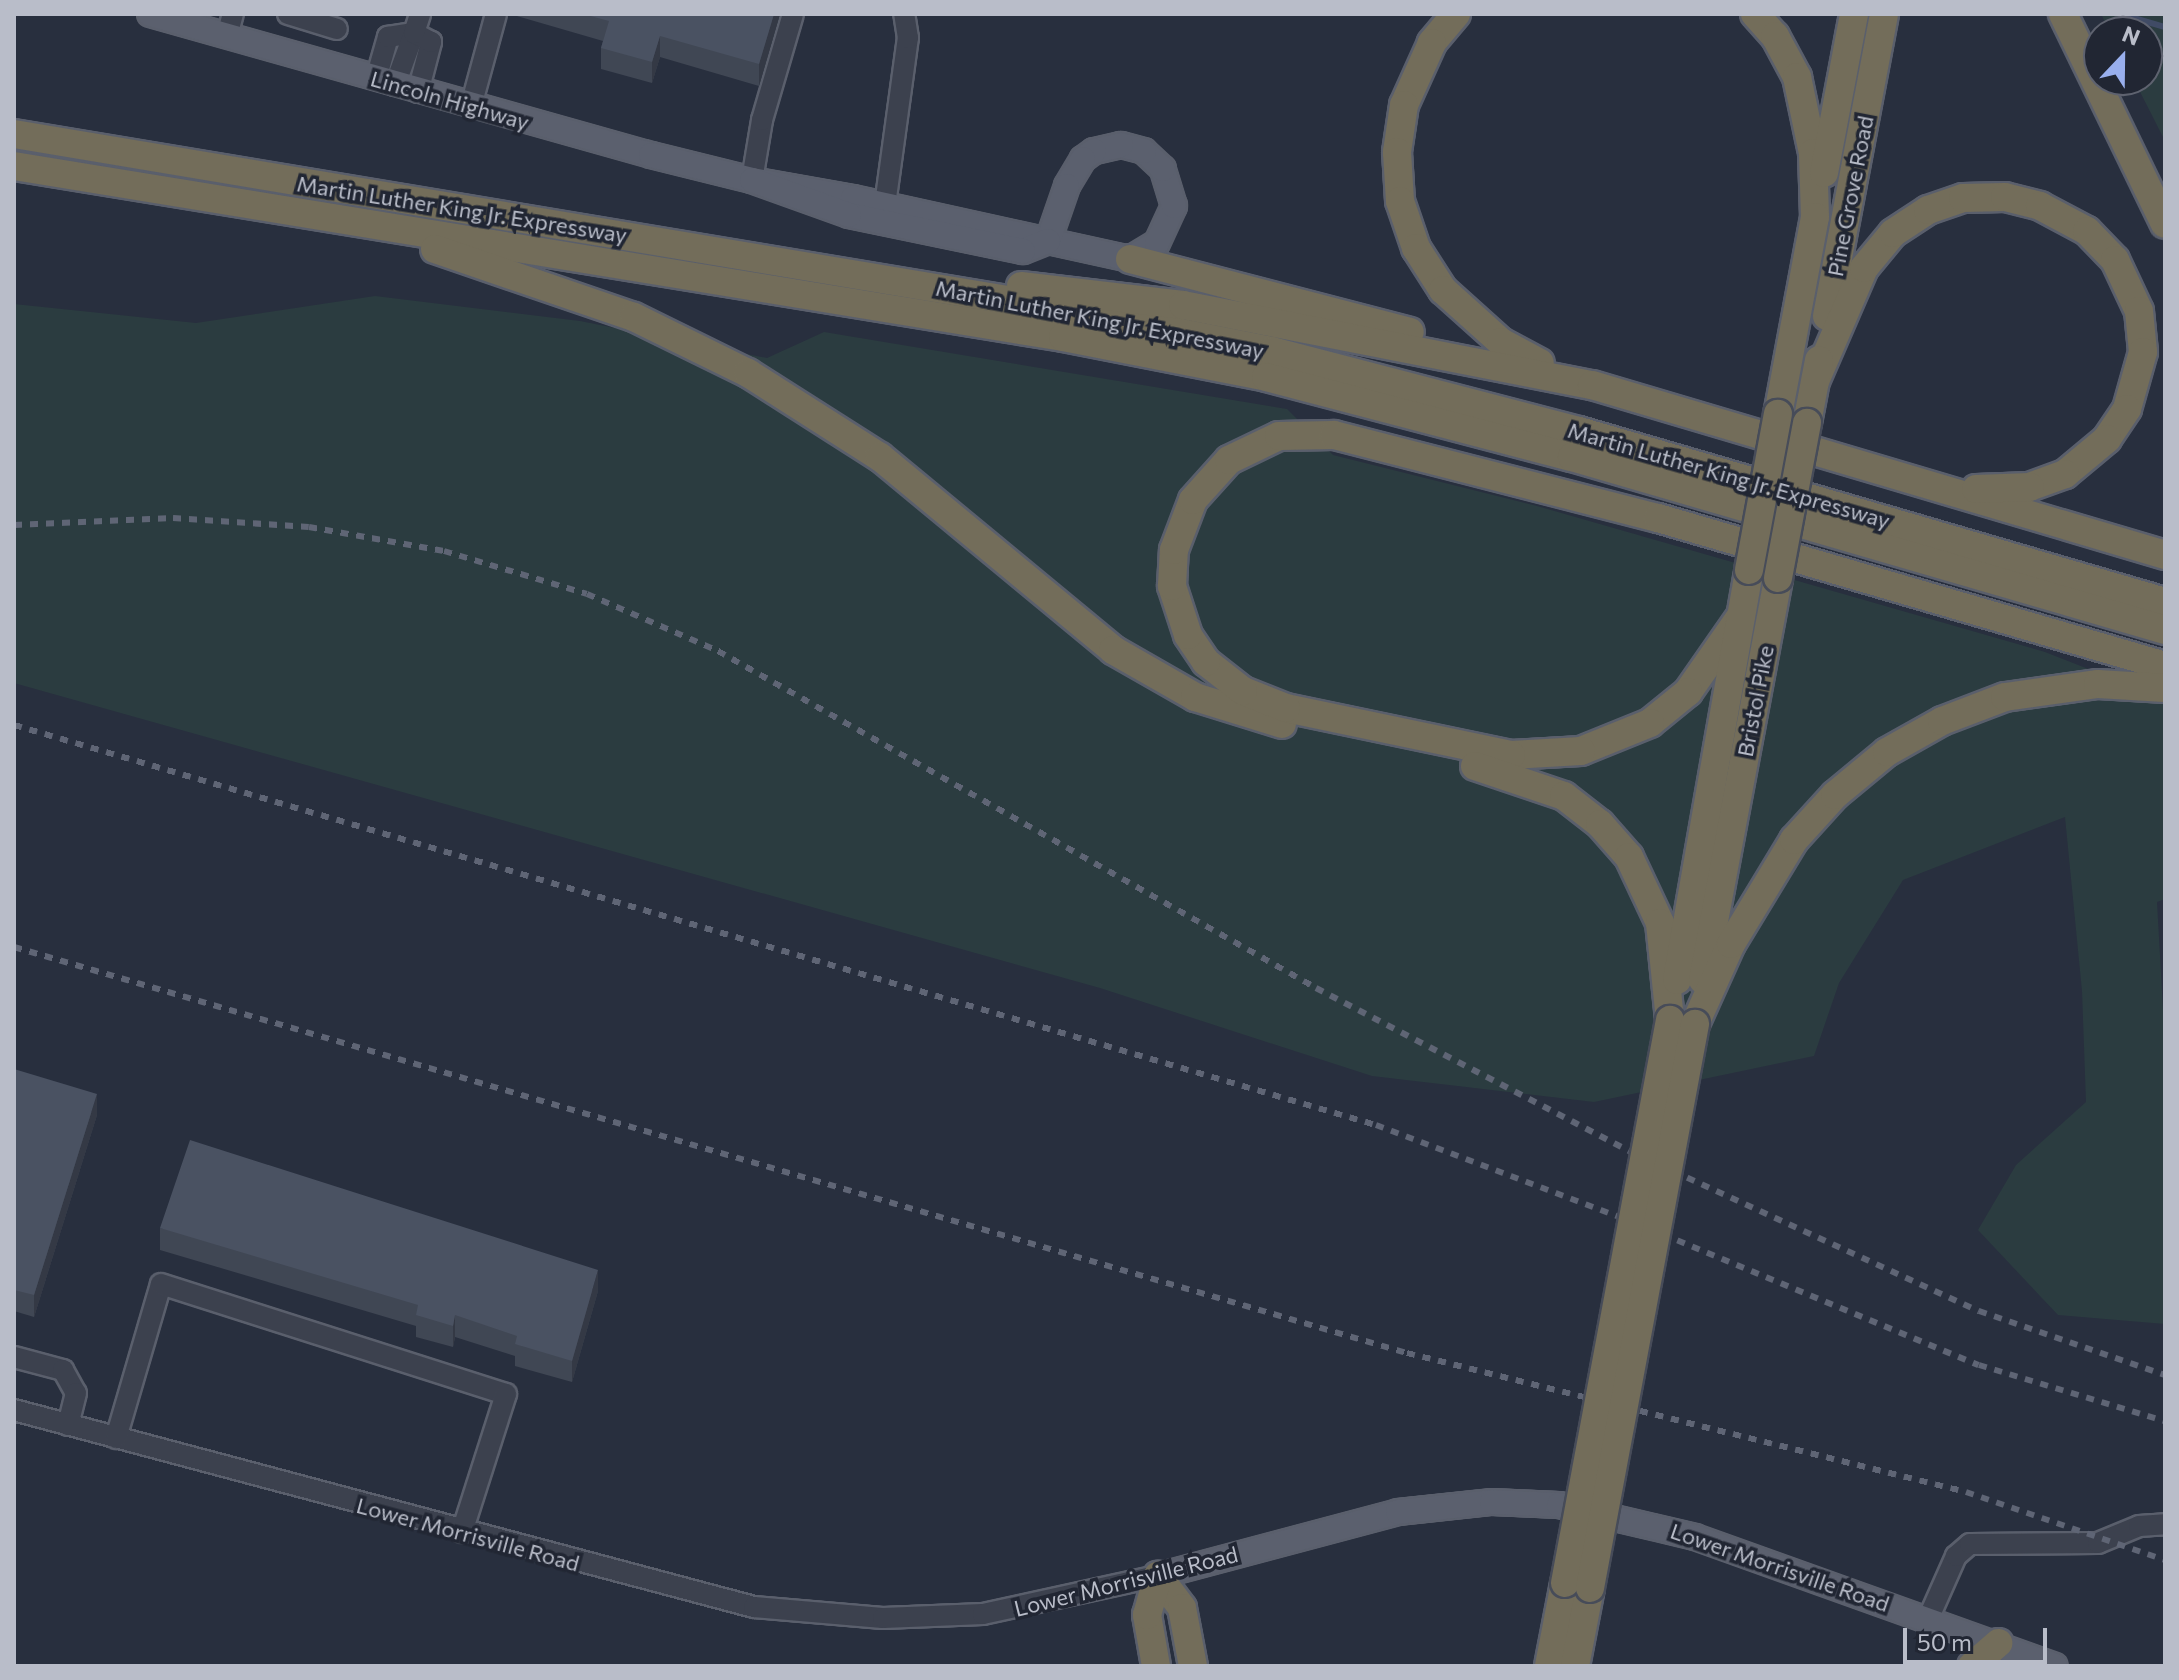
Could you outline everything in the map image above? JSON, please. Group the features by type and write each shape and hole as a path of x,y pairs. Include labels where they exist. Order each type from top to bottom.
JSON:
{"highway":[{"path":"1456,14 1426,53 1404,105 1397,152 1407,225 1429,272 1462,311 1520,354 1592,385"},
{"path":"1755,14 1787,55 1804,99 1815,217"},
{"name":"Pine Grove Road","path":"1682,1022 1741,616 1854,14"},
{"name":"Pine Grove Road","path":"1816,379 1884,14"},
{"path":"2063,14 2165,224"},
{"name":"Martin Luther King Jr. Expressway","path":"14,134 1171,330 1376,376 2165,602"},
{"name":"Martin Luther King Jr. Expressway","path":"14,166 1063,337 1266,377 1572,457 2165,630"},
{"path":"1816,379 1864,268 1893,233 1928,210 1963,198 2005,197 2040,206 2087,231 2120,268 2139,311 2140,372 2118,425 2080,465 2048,482 2011,490 1933,485"},
{"path":"326,218 551,285 648,323 748,373 880,457 1113,650 1195,697 1282,724 1509,774 1564,796 1600,824 1641,878 1666,950 1682,1022"},
{"path":"1130,259 1444,341 1501,365"},
{"path":"805,267 1131,297 1501,365 1592,385 2165,555"},
{"name":"Bristol Pike","path":"1682,1022 1778,578 1816,379"},
{"path":"1741,616 1688,692 1650,723 1581,751 1511,755 1286,708 1243,691 1206,662 1188,635 1172,586 1174,550 1193,500 1229,460 1279,436 1334,435 1644,514 2165,666"},
{"path":"1555,1665 1577,1585 1682,1022 1794,840 1835,795 1887,752 1942,721 2005,697 2098,684 2165,688"},
{"path":"1156,1666 1147,1615 1158,1576"},
{"path":"1158,1576 1182,1608 1193,1666"},
{"path":"1972,1666 2000,1654"}],"main road":[{"name":"Lincoln Highway","path":"150,14 230,25 397,85 752,180 885,205 1130,259"},
{"path":"1048,241 1067,186 1083,159 1107,146 1133,147 1163,169 1174,206 1157,243 1130,259"},
{"name":"Lincoln Highway","path":"752,180 849,215 1013,251 1033,250 1048,241"},
{"name":"Lower Morrisville Road","path":"1158,1576 1398,1512 1470,1503 1533,1503 1599,1511 1657,1526 1929,1617 2000,1654 2055,1666"}],"street":[{"path":"288,14 337,29"},
{"path":"471,106 496,14"},
{"path":"752,180 762,120 793,14"},
{"path":"885,205 908,38 904,14"},
{"path":"417,23 431,42 397,85 388,37 417,23"},
{"path":"116,1438 161,1284 506,1394 462,1532"},
{"path":"14,1357 63,1370 76,1393 68,1425"},
{"name":"Lower Morrisville Road","path":"14,1410 726,1603 840,1616 983,1614 1158,1576"},
{"path":"1929,1617 1956,1556 1970,1544 2098,1543 2139,1526 2165,1524"}],"shaded area":[{"path":"2165,14 2165,141 2142,96 2163,96 2163,16 2102,16"},
{"path":"375,296 580,321 767,358 824,332 1287,409 1333,455 1537,506 2045,652 2165,699 2165,899 2157,902 2165,1045 2165,1324 2058,1315 1978,1230 2016,1165 2086,1102 2082,991 2065,817 1903,880 1839,983 1814,1056 1594,1102 1372,1076 1100,988 14,683 14,304 196,323"}],"building":[{"path":"583,14 774,14 759,64 660,36 652,62 601,48 609,21"},
{"path":"14,1069 97,1094 34,1295 14,1290"},
{"path":"190,1140 598,1270 572,1361 515,1344 517,1336 455,1315 453,1326 416,1315 418,1305 160,1228"}],"waterway":[{"path":"2120,14 2165,27"}],"railway":[{"path":"14,525 173,518 309,527 444,551 587,594 718,651 1316,988 1629,1151 1979,1311 2165,1375"},
{"path":"14,725 1376,1125 1633,1222 1979,1365 2165,1421"},
{"path":"14,947 1407,1353 1966,1492 2165,1560"}]}
